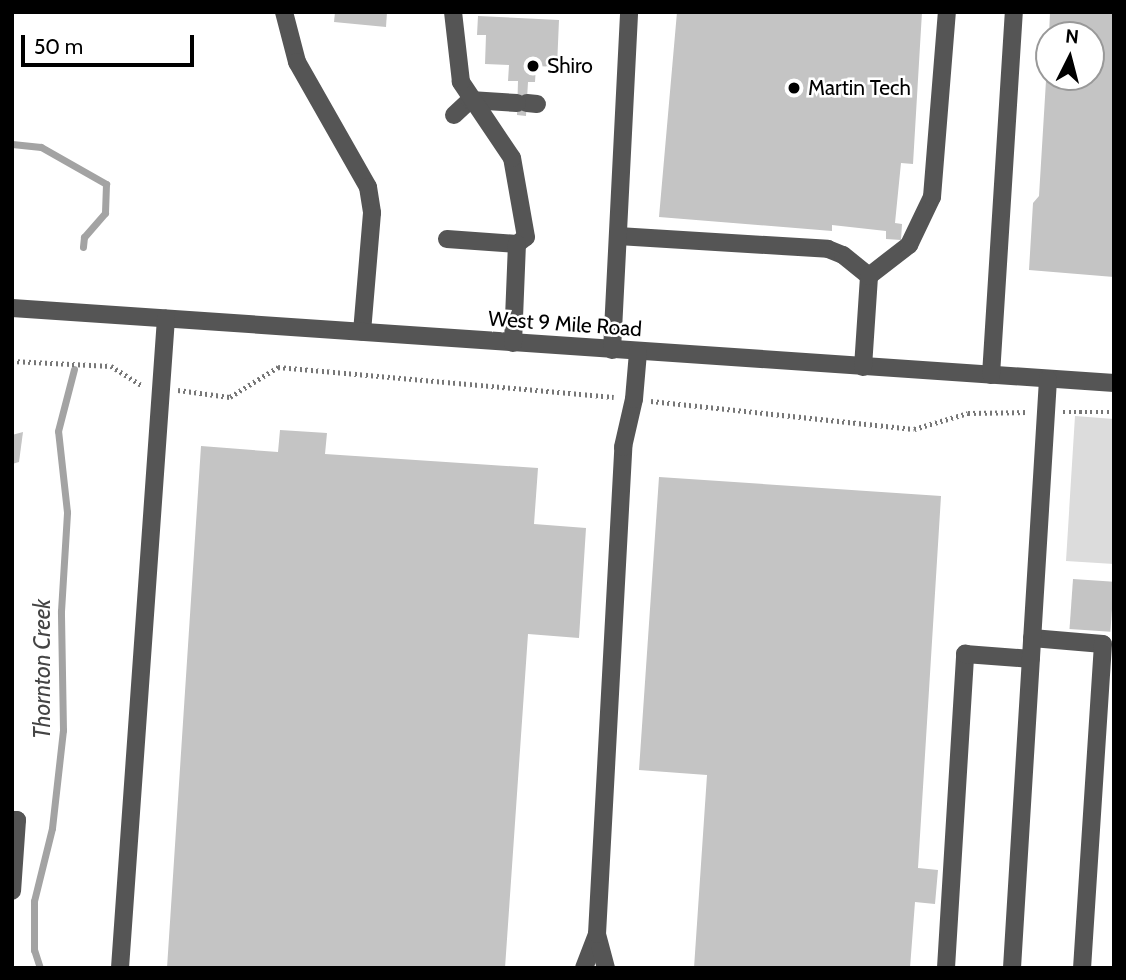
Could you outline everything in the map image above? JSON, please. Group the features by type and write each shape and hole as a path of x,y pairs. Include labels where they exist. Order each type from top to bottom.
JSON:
{"street":[{"path":"285,12 297,62 368,187 372,213 362,332"},
{"path":"447,239 517,244 527,237 512,158 470,100 461,82 453,12"},
{"path":"612,350 629,12"},
{"path":"863,367 869,276 909,245 932,197 947,12"},
{"path":"991,375 1014,12"},
{"path":"454,115 470,100 527,103"},
{"path":"618,236 828,249 843,255 869,276"},
{"path":"513,343 517,244"},
{"name":"West 9 Mile Road","path":"12,308 1114,383"},
{"path":"120,968 166,319"},
{"path":"584,968 597,934 623,447 634,399 638,352"},
{"path":"1012,968 1048,379"},
{"path":"1032,638 1103,644 1082,968"},
{"path":"946,968 965,654 1031,659"},
{"path":"12,820 18,820 12,891"},
{"path":"597,934 606,968"}],"path":[{"path":"12,361 111,366 135,384 230,397 278,367 634,399 914,429 968,413 1114,412"}],"shaded area":[{"path":"1075,416 1114,419 1114,564 1066,561"}],"building":[{"path":"335,12 387,12 386,27 334,22"},
{"name":"Martin Tech","path":"677,12 922,12 913,164 901,163 895,223 902,224 901,240 886,239 886,231 832,225 832,231 659,217"},
{"path":"1050,12 1114,12 1114,277 1029,270 1033,203 1039,196 1045,91 1105,91 1105,21 1050,21"},
{"name":"Shiro","path":"478,16 559,20 557,67 536,66 535,82 528,82 526,116 517,115 518,81 508,81 509,65 485,64 486,35 477,35"},
{"path":"280,430 327,433 325,454 538,468 534,524 586,528 579,638 528,634 505,968 167,968 201,446 278,452"},
{"path":"23,432 19,462 12,464 12,435"},
{"path":"659,477 941,496 918,868 938,870 935,904 915,902 910,968 694,968 707,775 639,770"},
{"path":"1073,579 1114,582 1110,632 1070,629"}],"waterway":[{"name":"Thornton Creek","path":"12,144 41,147 106,184 105,213 84,237 83,247"},
{"name":"Thornton Creek","path":"40,968 34,950 34,901 52,828 63,730 61,611 67,512 58,431 74,369"}],"place":[{"name":"Shiro","path":"533,66"},
{"name":"Martin Tech","path":"794,88"}]}
